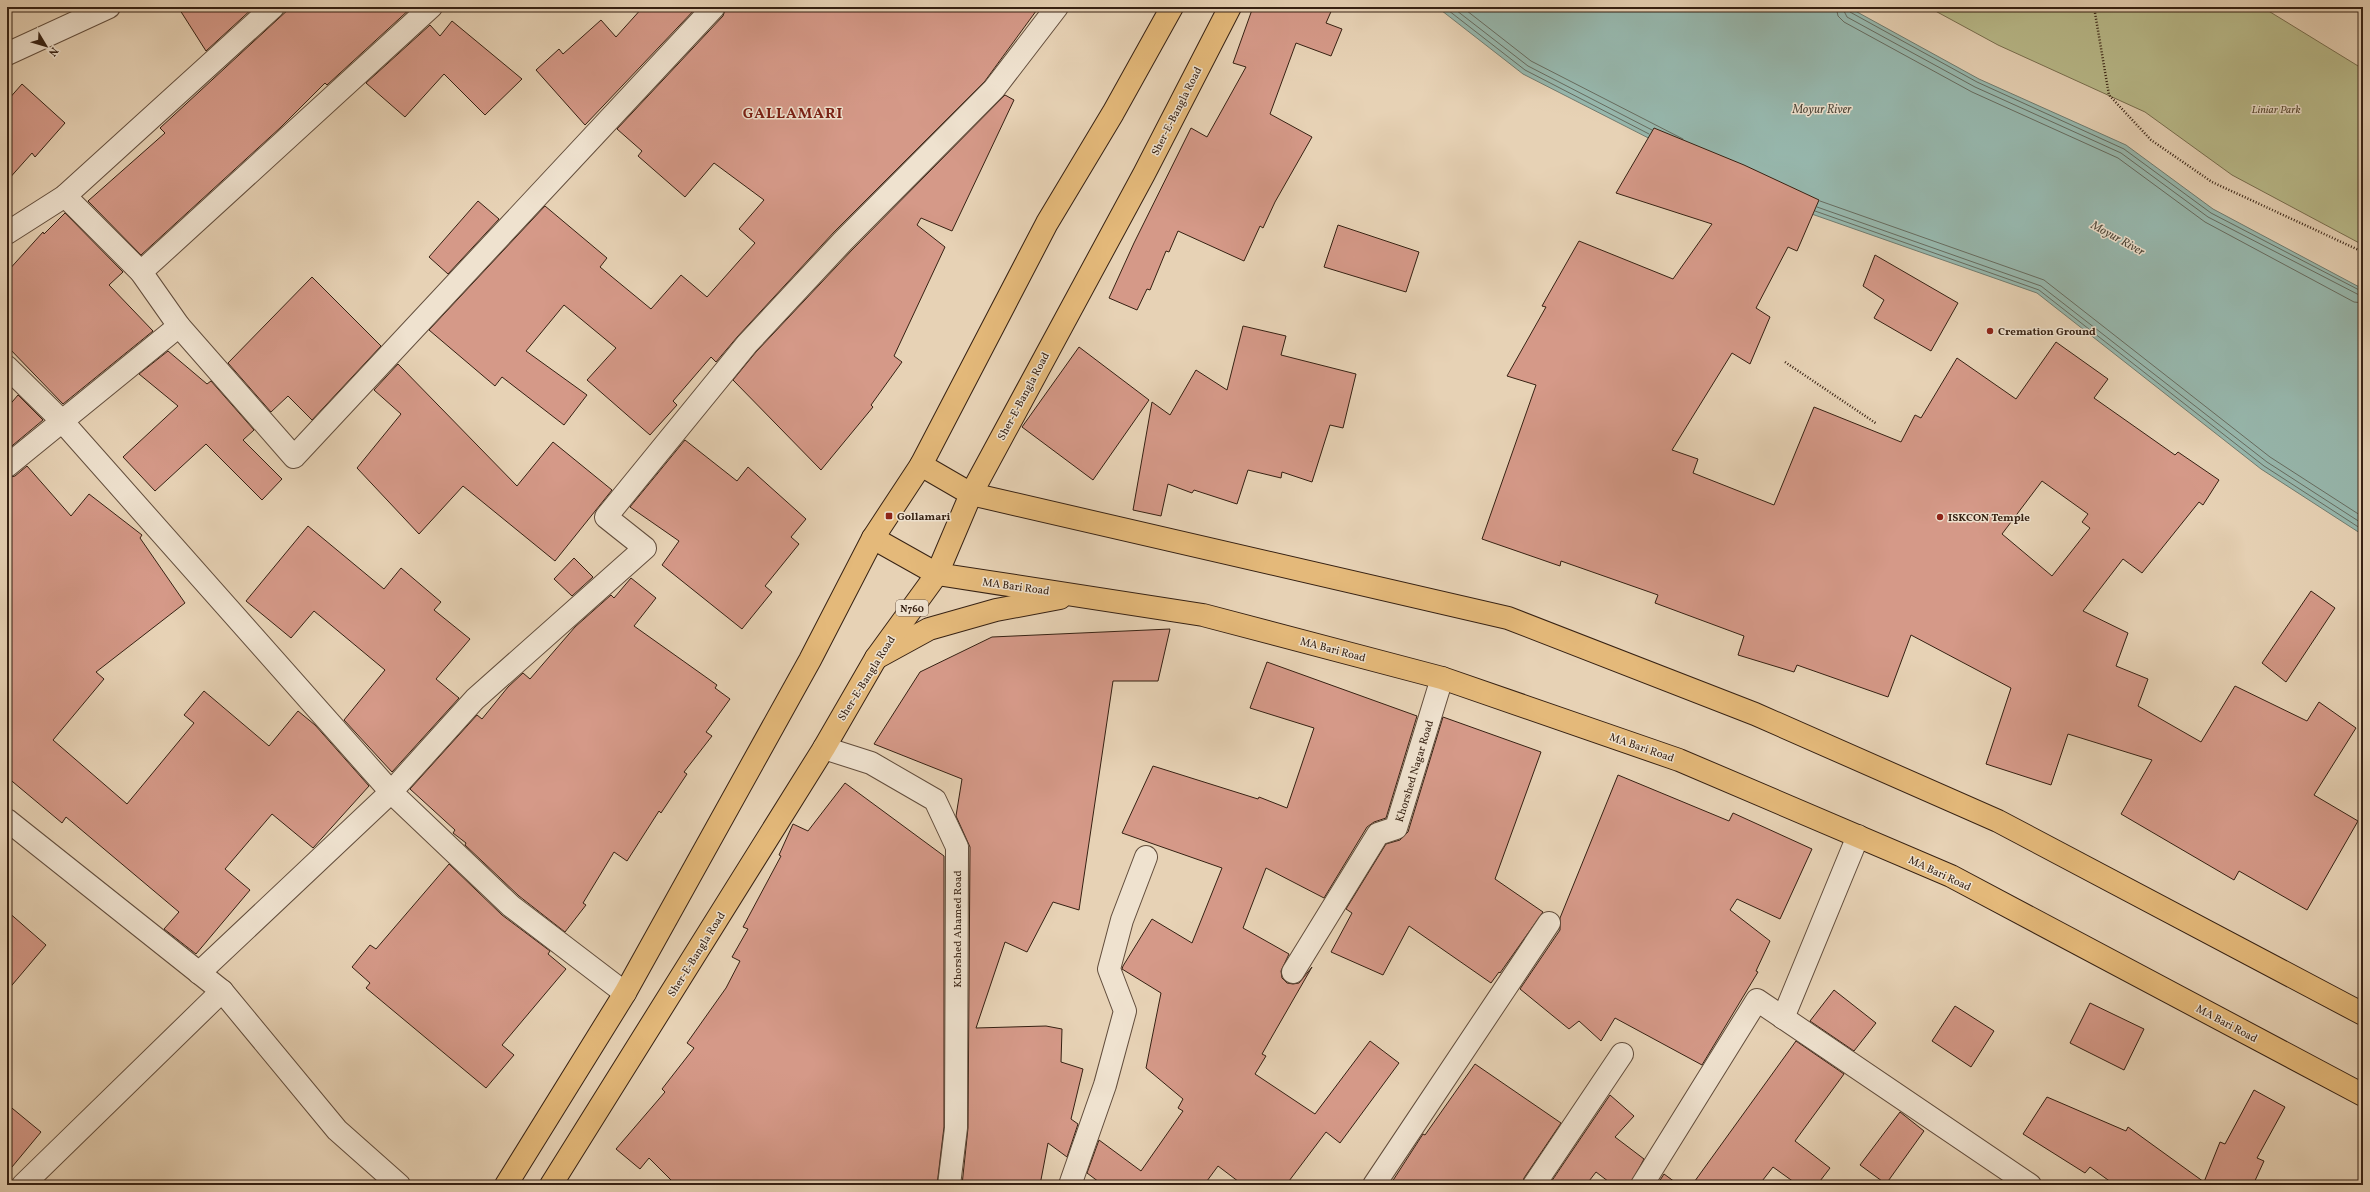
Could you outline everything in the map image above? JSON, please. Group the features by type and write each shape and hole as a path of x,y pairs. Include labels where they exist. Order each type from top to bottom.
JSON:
{"main road":[{"path":"506,1185 625,994 810,660 873,538 921,465 1047,223 1113,113 1172,7"},
{"name":"Sher-E-Bangla Road","path":"551,1185 824,748 876,658 937,574 971,494 1144,174 1230,7"},
{"path":"921,465 971,494 1508,618 1755,714 1998,821 2363,1014"},
{"name":"MA Bari Road","path":"873,538 937,574 1203,614 1442,678 1679,760 1951,876 2363,1095"},
{"path":"876,658 929,628 996,610 1079,595"}],"street":[{"path":"7,54 109,7"},
{"path":"7,234 65,196 273,7"},
{"path":"142,272 431,7"},
{"path":"65,196 142,272 179,326 294,457 714,7"},
{"path":"199,973 391,792 475,699 645,548 606,517 748,344 843,240 994,89 1057,7"},
{"path":"7,466 179,326"},
{"path":"7,367 62,421 391,792 511,906 625,994"},
{"name":"Khorshed Nagar Road","path":"1293,972 1378,834 1396,828 1442,678"},
{"name":"Khorshed Ahamed Road","path":"824,748 871,764 935,800 957,847 956,1128 949,1185"},
{"path":"7,820 222,991 337,1130 399,1185"},
{"path":"1783,1018 1858,836"},
{"path":"1070,1185 1105,1085 1124,1011 1109,969 1122,920 1146,857"},
{"path":"1374,1185 1549,923"},
{"path":"23,1185 222,991"},
{"path":"1642,1185 1757,1000 2030,1185"},
{"path":"1534,1185 1622,1054"}],"path":[{"path":"2094,7 2109,95 2151,140 2212,182 2363,252"},
{"path":"1785,362 1877,424"}],"green space":[{"name":"Liniar Park","path":"1928,7 2262,7 2363,69 2363,245 2232,175 2145,112 1998,45"}],"water":[{"name":"Moyur River","path":"1437,7 1848,7 1979,79 2126,145 2213,209 2363,289 2363,535 2261,469 2037,293 1766,198 1523,74"}],"building":[{"path":"178,7 254,7 206,51"},
{"path":"291,7 412,7 327,85 325,83 281,127 141,255 88,201 165,133 160,128"},
{"path":"643,7 697,7 585,125 536,70 559,49 563,54 601,20 616,37"},
{"path":"726,7 1039,7 985,81 834,232 716,362 711,357 673,401 677,405 650,435 587,380 616,348 564,305 526,351 587,395 564,425 502,377 495,386 429,330 545,206 607,258 600,267 651,309 681,275 707,297 755,243 739,229 764,200 714,163 685,197 638,156 642,151 617,129 723,16"},
{"path":"1253,7 1333,7 1326,23 1342,29 1331,56 1296,43 1270,114 1312,137 1275,202 1263,228 1260,226 1244,261 1178,231 1169,252 1166,251 1150,290 1147,289 1137,310 1109,298 1134,243 1191,128 1207,137 1246,67 1233,63"},
{"path":"452,21 522,79 485,115 444,74 405,117 366,83 430,25 440,36"},
{"path":"22,84 65,123 35,157 32,153 7,181 7,101"},
{"path":"1005,95 1014,100 952,231 921,218 917,225 945,247 894,356 902,362 871,405 873,407 821,470 733,380 756,352 852,250"},
{"path":"1654,128 1744,165 1819,200 1797,251 1788,247 1756,308 1770,317 1750,364 1732,353 1672,450 1698,459 1693,473 1774,505 1814,407 1901,442 1915,415 1921,418 1957,358 2016,399 2056,342 2108,379 2094,398 2175,455 2178,452 2219,480 2203,505 2199,502 2142,573 2123,559 2083,611 2128,633 2116,666 2148,679 2138,706 2201,742 2235,686 2307,721 2319,702 2356,728 2314,795 2358,821 2307,910 2239,871 2234,880 2121,814 2152,760 2068,734 2051,785 1986,764 2011,688 1911,635 1888,697 1797,665 1794,672 1738,655 1744,636 1655,603 1658,595 1561,561 1560,566 1482,539 1536,385 1507,376 1546,307 1542,306 1579,241 1673,279 1712,224 1616,193","holes":["2042,481 2088,514 2082,522 2090,528 2052,576 2002,534"]},
{"path":"478,201 499,219 448,274 429,257"},
{"path":"65,213 123,272 109,285 153,331 63,404 7,346 7,272 43,232 44,234"},
{"path":"1338,225 1419,252 1406,292 1324,267"},
{"path":"1875,255 1958,303 1931,351 1874,318 1884,300 1863,286"},
{"path":"312,277 381,346 312,420 288,396 271,412 228,363"},
{"path":"1243,326 1286,336 1281,355 1356,374 1343,428 1330,425 1312,482 1282,472 1281,478 1248,470 1237,504 1194,490 1192,493 1168,484 1161,516 1133,510 1152,402 1170,415 1196,370 1227,390"},
{"path":"1079,347 1149,400 1093,480 1022,427"},
{"path":"168,351 207,384 211,381 254,430 243,440 282,479 262,500 206,444 155,491 123,457 178,406 139,374"},
{"path":"398,364 517,486 553,442 612,490 555,561 463,486 419,534 357,468 401,414 374,390"},
{"path":"18,395 43,420 7,450 7,408"},
{"path":"685,440 737,481 748,467 806,519 791,537 799,544 765,586 772,592 742,629 662,565 679,541 630,507"},
{"path":"27,466 71,516 89,494 142,535 140,538 185,603 96,672 104,679 53,740 127,804 194,723 184,715 204,691 269,746 298,711 315,725 369,786 313,848 272,814 225,869 250,890 196,954 164,929 179,912 66,817 62,823 7,777 7,478 15,476"},
{"path":"308,526 384,589 401,568 441,602 434,610 470,639 436,679 459,698 392,772 344,720 385,670 314,611 291,638 246,601"},
{"path":"574,558 593,577 572,596 554,579"},
{"path":"631,578 656,598 634,626 717,685 715,688 730,699 706,732 712,736 684,772 687,774 661,813 659,811 627,861 614,852 583,903 586,905 565,932 519,896 465,845 466,843 453,833 455,830 410,789 477,715 482,719 508,687 523,673 530,679 575,627 611,595 614,598"},
{"path":"2311,591 2335,608 2286,682 2262,663"},
{"path":"1170,629 1158,681 1113,681 1079,910 1053,902 1027,952 1005,942 976,1028 1046,1026 1062,1029 1061,1062 1083,1069 1071,1119 1078,1124 1067,1157 1048,1143 1040,1185 962,1185 968,1128 970,847 956,816 962,779 874,744 920,672 992,637"},
{"path":"1267,662 1417,716 1386,818 1374,822 1367,827 1324,898 1266,868 1243,928 1289,954 1281,971 1282,978 1287,983 1299,983 1312,967 1262,1054 1266,1056 1255,1074 1315,1114 1370,1041 1399,1063 1340,1143 1326,1132 1286,1185 1243,1185 1218,1166 1204,1185 1103,1185 1087,1173 1099,1140 1141,1171 1183,1111 1178,1108 1183,1099 1146,1068 1161,993 1122,969 1123,966 1152,919 1192,943 1222,868 1122,833 1153,766 1258,799 1259,797 1287,808 1314,728 1250,708"},
{"path":"1443,717 1541,752 1495,879 1543,912 1500,973 1499,972 1491,983 1409,926 1383,975 1331,952 1352,913 1346,909 1386,844 1400,840 1408,832"},
{"path":"1618,775 1729,821 1733,813 1812,849 1780,919 1737,899 1730,910 1770,941 1756,971 1758,972 1702,1065 1615,1018 1601,1041 1579,1021 1569,1029 1520,989 1560,930 1560,918"},
{"path":"845,783 944,856 944,1127 937,1185 676,1185 649,1158 640,1169 616,1149 665,1092 662,1089 694,1048 687,1043 726,988 740,961 732,957 748,929 743,927 781,856 779,855 793,824 808,831"},
{"path":"449,864 502,915 550,951 548,954 566,969 502,1045 514,1055 486,1088 366,988 370,983 352,967 370,945 376,949"},
{"path":"7,911 46,945 7,991"},
{"path":"1834,990 1876,1023 1854,1051 1810,1021"},
{"path":"2090,1003 2144,1029 2124,1070 2070,1043"},
{"path":"1955,1006 1994,1031 1971,1067 1932,1041"},
{"path":"1796,1041 1844,1074 1795,1141 1830,1168 1817,1185 1798,1185 1773,1167 1759,1185 1692,1185"},
{"path":"1475,1064 1561,1123 1524,1178 1522,1185 1390,1185 1423,1134 1425,1135"},
{"path":"2254,1090 2285,1107 2257,1158 2264,1161 2253,1185 2115,1185 2090,1167 2085,1173 2023,1134 2047,1097 2126,1131 2128,1127 2204,1182 2220,1142 2225,1144"},
{"path":"1610,1095 1634,1116 1615,1137 1644,1159 1630,1185 1613,1185 1596,1172 1586,1185 1549,1185"},
{"path":"7,1104 41,1132 7,1173"},
{"path":"1900,1112 1924,1131 1886,1184 1860,1165"},
{"path":"1664,1174 1679,1185 1657,1185"}],"place":[{"name":"Cremation Ground","path":"1990,331"},
{"name":"Gollamari","path":"889,516"},
{"name":"ISKCON Temple","path":"1940,517"}],"district":[{"name":"GALLAMARI","path":"793,113"}]}
